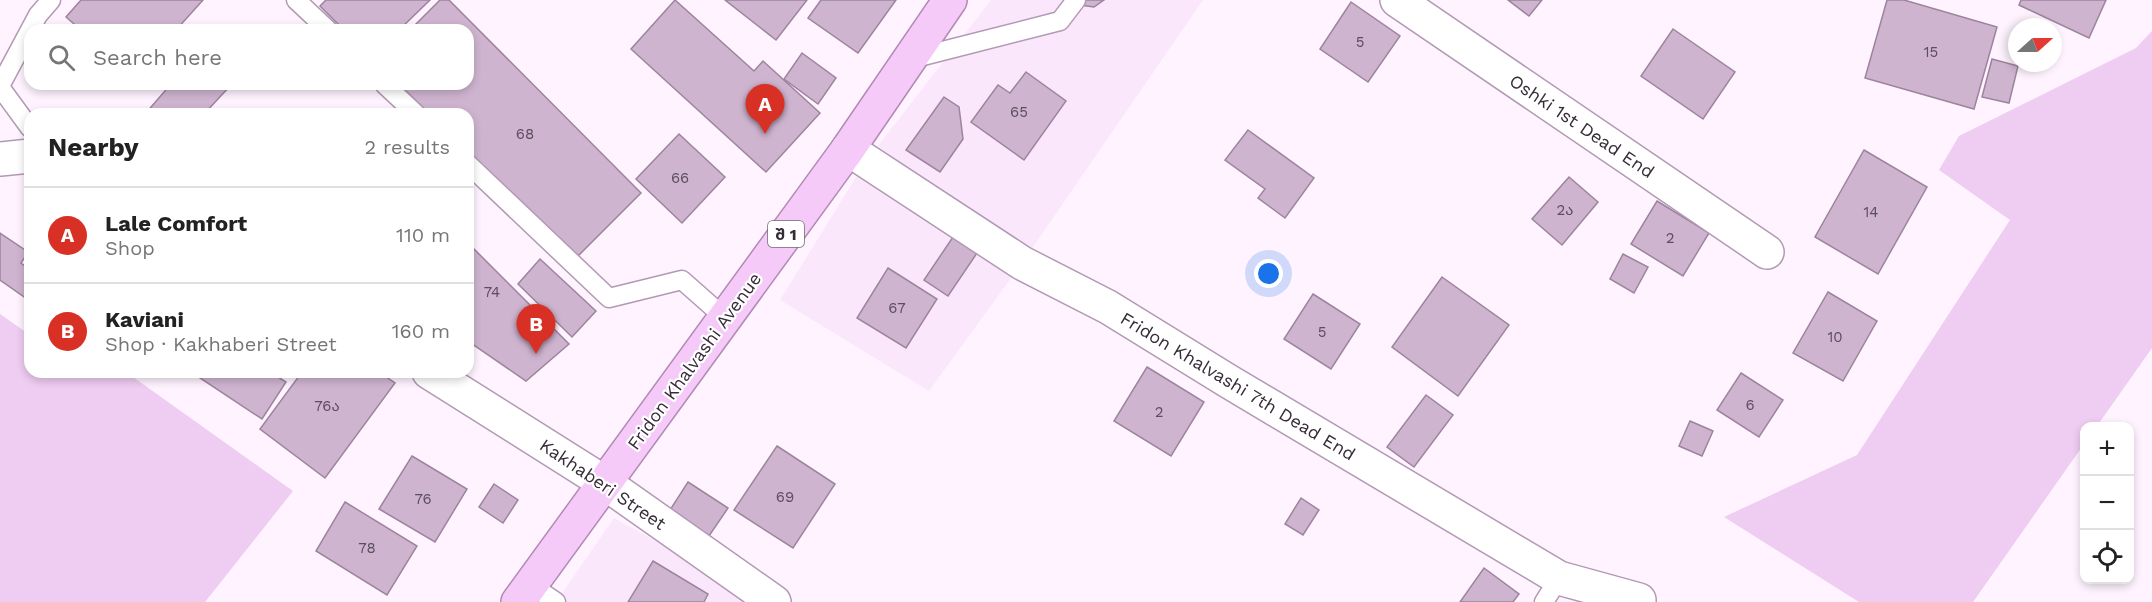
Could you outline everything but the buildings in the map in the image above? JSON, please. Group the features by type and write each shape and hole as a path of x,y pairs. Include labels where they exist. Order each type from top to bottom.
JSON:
{"highway":[{"name":"Fridon Khalvashi Avenue","path":"535,596 605,483 848,149 950,0"}],"street":[{"name":"Oshki 1st Dead End","path":"1415,5 1767,252"},
{"name":"Fridon Khalvashi 7th Dead End","path":"848,149 1022,263 1108,307 1228,381 1552,590 1639,600"},
{"path":"0,159 24,157"},
{"name":"Kakhaberi Street","path":"439,378 605,483 774,602"}],"lane":[{"path":"33,24 51,0"},
{"path":"296,0 322,24"},
{"path":"909,60 1059,21 1076,0"},
{"path":"24,41 0,86 24,120"},
{"path":"390,90 410,108"},
{"path":"474,170 609,298 681,280 725,318"}],"shaded area":[{"path":"991,0 1203,0 1022,263 929,391 780,300 858,174 1018,260 878,146"},
{"path":"2152,31 2152,348 2100,422 2080,422 2080,450 1973,602 1859,602 1724,517 1857,455 2010,220 1939,170 1959,136 2136,48"},
{"path":"0,314 24,331 24,378 134,378 293,491 205,602 0,602"},
{"path":"614,518 767,602 556,602"}],"place":[{"name":"Lale Comfort","path":"765,134"},
{"name":"Kaviani","path":"536,354"}]}
